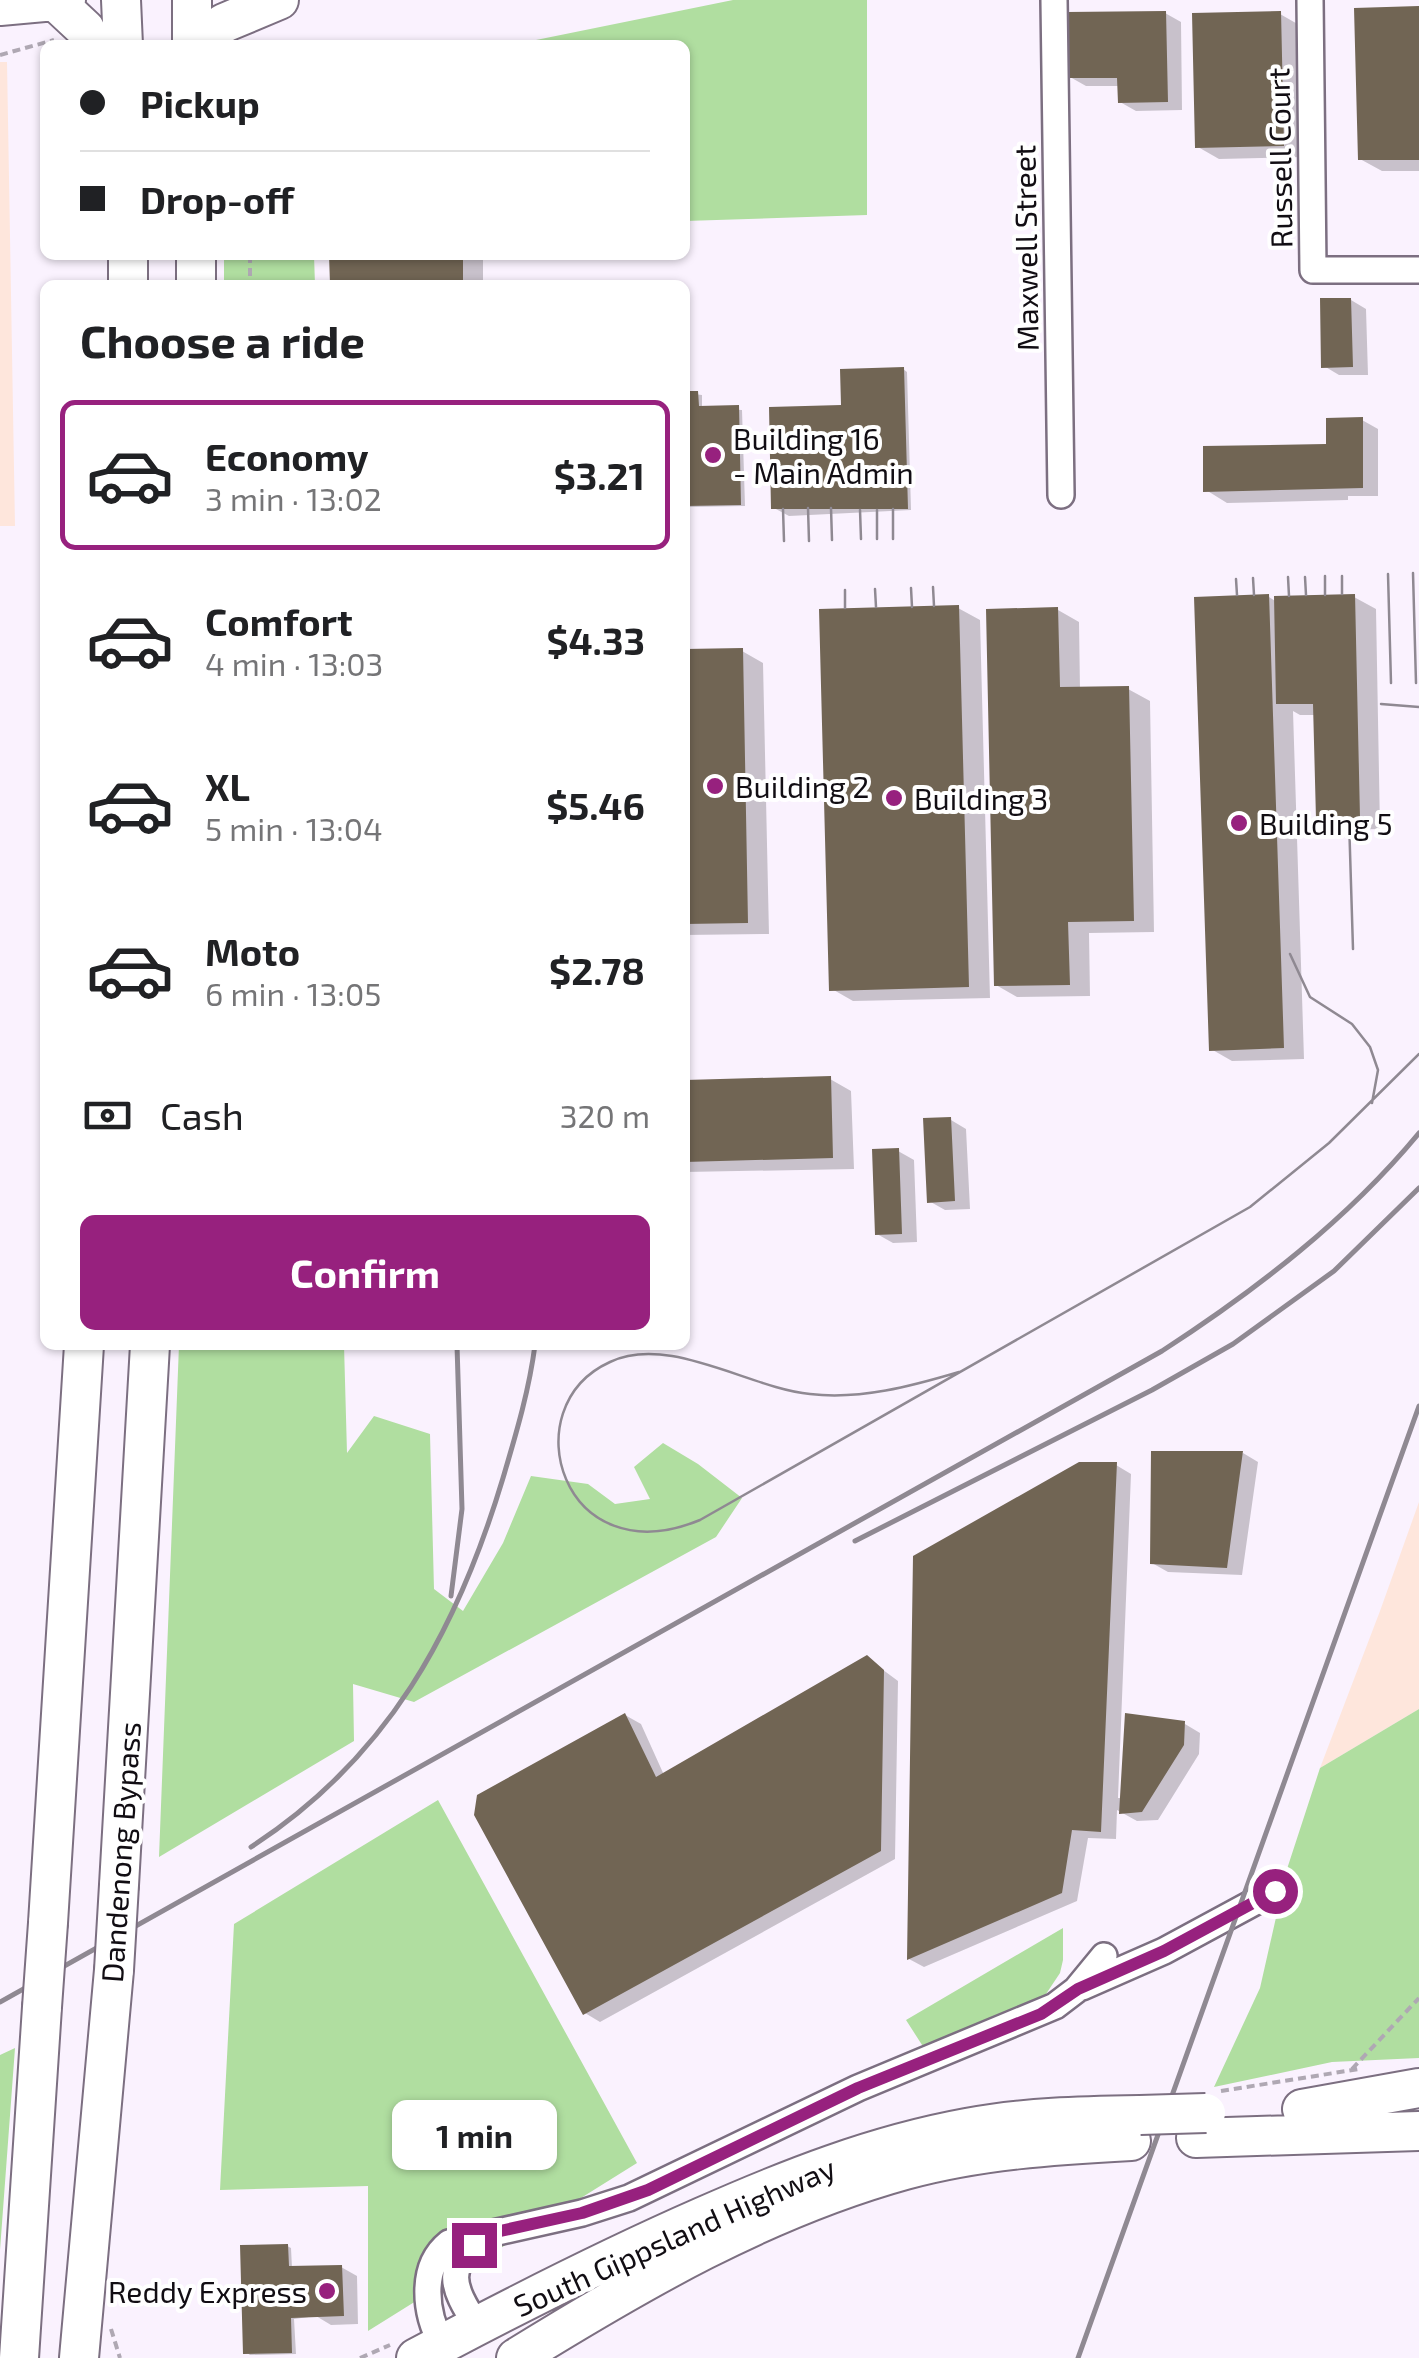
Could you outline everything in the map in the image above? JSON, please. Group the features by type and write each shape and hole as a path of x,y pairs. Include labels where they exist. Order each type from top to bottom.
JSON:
{"highway":[{"path":"0,6 70,28 66,0"},
{"path":"121,0 123,40"},
{"path":"192,0 194,40"},
{"path":"201,40 224,23 279,0"},
{"path":"19,2358 84,1350"},
{"name":"Dandenong Bypass","path":"80,2353 114,1970 150,1350"},
{"path":"1302,2109 1419,2088"},
{"name":"South Gippsland Highway","path":"1201,2125 1302,2109 1419,2105"},
{"name":"South Gippsland Highway","path":"457,2349 671,2230 784,2180 869,2151 998,2123 1419,2130"},
{"name":"South Gippsland Highway","path":"516,2358 682,2262 798,2205 949,2160 1136,2128"}],"street":[{"name":"Maxwell Street","path":"1054,0 1061,496"},
{"name":"Russell Court","path":"1310,0 1313,270 1419,270"},
{"path":"457,2349 430,2311 429,2282 434,2258 449,2243 630,2198 858,2088 1041,2014 1078,1989 1164,1951 1275,1891"},
{"path":"1078,1989 1104,1956"},
{"path":"457,2349 454,2276 466,2254 491,2233"}],"path":[{"path":"0,56 70,28"},
{"path":"1352,2069 1419,1998"}],"shaded area":[{"path":"0,62 7,62 15,526 0,526"},
{"path":"1419,1502 1419,1709 1320,1768 1380,1611"}],"green space":[{"path":"733,0 867,0 867,215 690,221 690,40 536,40"},
{"path":"224,260 314,260 315,280 224,280"},
{"path":"179,1350 344,1350 347,1453 374,1416 430,1434 434,1589 463,1611 503,1543 531,1476 588,1484 615,1504 650,1499 634,1467 663,1443 742,1498 716,1537 414,1702 353,1684 354,1741 159,1857"},
{"path":"1419,1709 1419,2058 1332,2062 1214,2087 1260,1988 1287,1869 1320,1768"},
{"path":"438,1800 637,2163 368,2331 368,2186 220,2190 234,1924"},
{"path":"1063,1928 1060,1973 1042,2000 924,2048 906,2020"},
{"path":"15,2048 0,2250 0,2055"}],"building":[{"path":"1419,6 1419,160 1358,160 1354,8"},
{"path":"1166,11 1168,102 1118,103 1117,78 1067,78 1067,12"},
{"path":"1281,11 1284,146 1195,148 1192,13"},
{"path":"329,260 463,260 463,280 330,280"},
{"path":"1320,298 1351,298 1353,367 1321,368"},
{"path":"904,367 908,509 771,509 769,407 841,405 840,369"},
{"name":"Building 16 - Main Admin","path":"690,391 698,391 699,406 739,405 741,505 690,506"},
{"path":"1363,417 1363,488 1203,492 1203,446 1326,444 1326,418"},
{"name":"Building 5","path":"1269,594 1284,1048 1209,1051 1194,597"},
{"path":"1355,594 1360,818 1316,819 1313,704 1276,704 1274,596"},
{"name":"Building 3","path":"959,605 969,987 829,991 819,609"},
{"path":"1058,607 1060,687 1129,686 1134,921 1068,922 1070,985 994,986 986,609"},
{"name":"Building 2","path":"743,648 748,923 690,924 690,649"},
{"path":"831,1076 833,1158 690,1162 690,1080"},
{"path":"951,1117 955,1201 927,1203 923,1118"},
{"path":"899,1148 902,1234 875,1235 872,1149"},
{"path":"1151,1451 1243,1451 1227,1568 1150,1564"},
{"path":"1079,1462 1117,1462 1101,1832 1072,1830 1062,1893 907,1960 913,1556"},
{"path":"867,1655 884,1670 881,1851 583,2015 474,1815 477,1795 625,1713 656,1777"},
{"path":"1125,1713 1185,1721 1184,1745 1142,1812 1119,1814"},
{"path":"288,2244 289,2266 342,2265 344,2316 291,2318 292,2353 243,2354 240,2245"}],"tram line":[{"path":"808,508 809,541"},
{"path":"831,508 832,540"},
{"path":"783,509 784,541"},
{"path":"893,509 893,539"},
{"path":"860,510 861,539"},
{"path":"877,510 877,539"},
{"path":"1413,573 1416,683"},
{"path":"1388,574 1391,683"},
{"path":"1325,576 1325,595"},
{"path":"1342,576 1342,594"},
{"path":"1288,577 1289,596"},
{"path":"1305,577 1306,595"},
{"path":"1253,578 1254,595"},
{"path":"1236,579 1237,595"},
{"path":"933,587 934,606"},
{"path":"911,588 912,607"},
{"path":"875,589 876,607"},
{"path":"845,590 845,608"},
{"path":"1381,704 1419,707"},
{"path":"1349,819 1353,949"},
{"path":"1290,954 1310,997 1352,1024 1370,1047 1378,1070 1372,1103"},
{"path":"959,1372 886,1390 829,1395 786,1390 683,1358 633,1355 610,1362 580,1384 563,1414 559,1447 566,1479 585,1507 614,1526 652,1531 700,1520 1250,1207 1329,1143 1419,1054"}],"railway":[{"path":"0,2002 1162,1351 1299,1252 1362,1195 1419,1133"},
{"path":"855,1541 1152,1390 1233,1344 1334,1271 1419,1188"},
{"path":"451,1596 462,1509 457,1350"},
{"path":"251,1847 299,1812 342,1773 379,1731 439,1639 485,1534 526,1396 534,1350"},
{"path":"1078,2358 1419,1406"}],"place":[{"name":"Building 16 - Main Admin","path":"713,455"},
{"name":"Building 2","path":"715,786"},
{"name":"Building 3","path":"894,798"},
{"name":"Building 5","path":"1239,823"},
{"name":"Reddy Express","path":"327,2291"}],"route":[{"path":"474,2245 491,2233 582,2213 648,2190 858,2088 1041,2014 1078,1989 1164,1951 1275,1891"}]}
